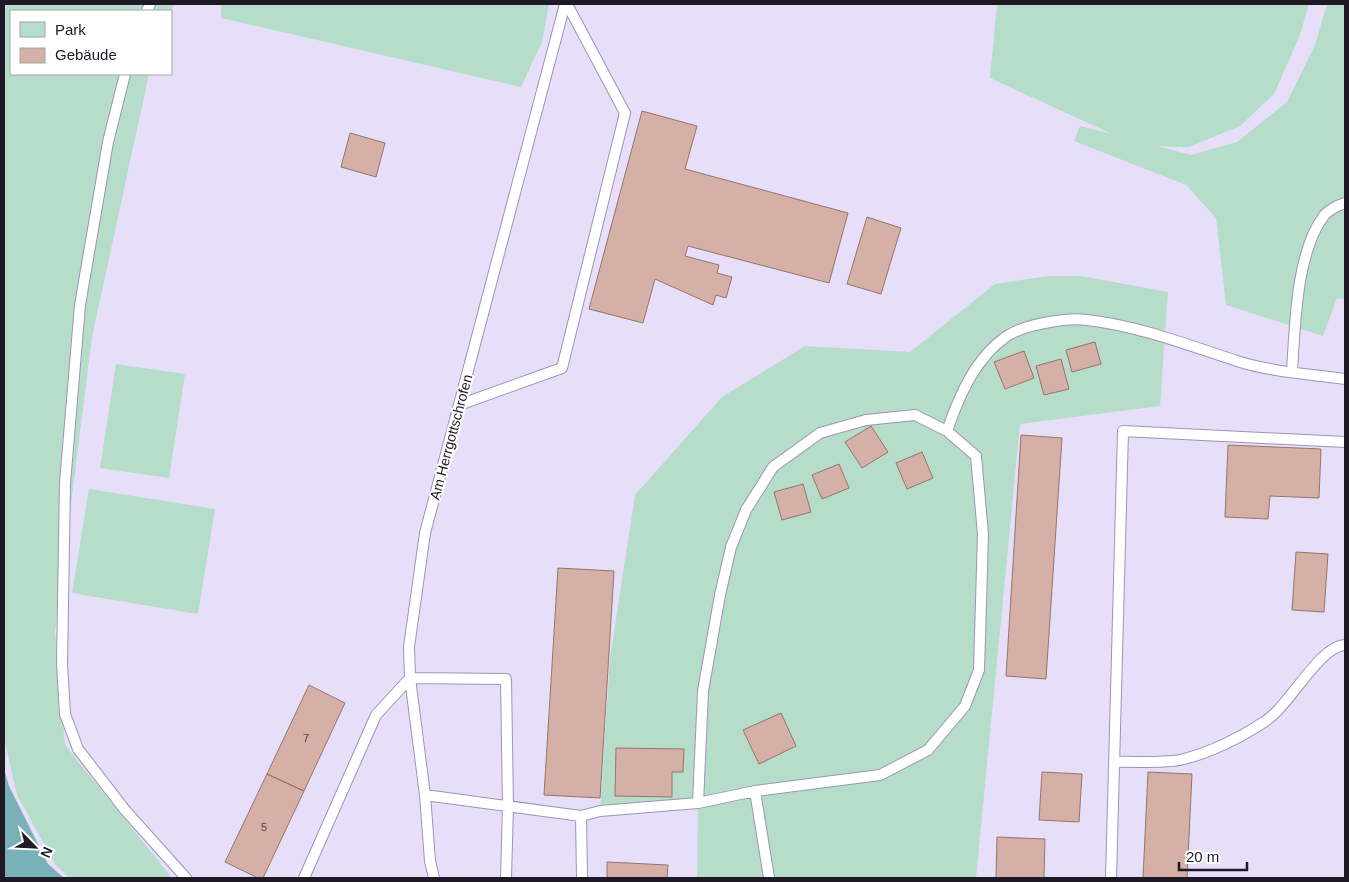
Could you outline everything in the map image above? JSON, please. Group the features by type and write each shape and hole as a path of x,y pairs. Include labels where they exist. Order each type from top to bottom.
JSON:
{"lane":[{"path":"459,405 562,368 625,113 566,4"},
{"name":"Am Herrgottschrofen","path":"434,878 430,861 425,795 410,678 409,647 425,533 566,4"},
{"path":"125,75 108,142 80,304 65,483 62,664 65,714 78,749 125,810 186,878"},
{"path":"1292,371 1300,282 1310,242 1323,216 1345,203"},
{"path":"947,431 958,400 983,358 1007,336 1036,325 1086,319 1187,343 1239,361 1345,379"},
{"path":"425,795 581,816 600,811 698,803 755,791 880,775 928,750 965,706 980,670 983,534 976,456 947,431 915,415 866,420 820,432 772,467 746,510 731,547 720,595 703,691 698,803"},
{"path":"1111,878 1116,762 1123,431 1345,442"},
{"path":"1116,762 1183,760 1244,734 1266,721 1289,699 1313,666 1338,645 1345,645"},
{"path":"304,878 376,715 410,678 506,679 508,806 506,878"},
{"path":"755,791 769,878"},
{"path":"581,816 582,878"}],"green space":[{"path":"4,4 174,4 171,10 10,10 10,75 149,75 92,337 55,632 65,745 172,878 69,878 55,864 17,795 4,738"},
{"path":"221,4 549,4 542,42 521,87 221,18"},
{"path":"997,4 1309,4 1300,35 1274,94 1240,126 1189,147 1157,146 1191,155 1237,142 1287,102 1315,45 1327,4 1345,4 1345,299 1337,298 1323,336 1226,305 1216,218 1186,185 1074,141 1080,126 1112,134 990,78"},
{"path":"1048,276 1081,276 1168,292 1160,406 1020,424 976,878 697,878 698,803 600,811 610,658 635,495 722,397 805,346 910,352 995,284"},
{"path":"116,364 185,374 169,478 100,468"},
{"path":"89,489 215,509 198,614 72,593"}],"shaded area":[{"path":"4,769 9,786 48,864 64,878 4,878"}],"building":[{"path":"642,111 697,126 685,169 848,213 829,283 688,246 685,256 719,265 717,273 732,277 726,298 716,295 713,305 655,279 643,323 589,309"},
{"path":"350,133 385,143 376,177 341,167"},
{"path":"867,217 901,228 881,294 847,284"},
{"path":"1095,342 1101,364 1072,372 1066,350"},
{"path":"1024,351 1034,378 1005,389 994,362"},
{"path":"1061,359 1069,389 1044,395 1036,366"},
{"path":"871,426 888,452 862,468 845,442"},
{"path":"1021,435 1062,438 1046,679 1006,676"},
{"path":"1228,445 1321,449 1319,498 1270,496 1268,519 1225,517"},
{"path":"922,452 933,478 907,489 896,463"},
{"path":"839,464 849,488 822,499 812,475"},
{"path":"803,484 811,512 782,520 774,492"},
{"path":"1296,552 1328,554 1324,612 1292,610"},
{"path":"558,568 614,571 600,798 544,795"},
{"path":"309,685 345,703 304,791 267,774"},
{"path":"781,713 796,746 759,764 743,730"},
{"path":"616,748 684,749 683,772 672,772 672,797 615,796"},
{"path":"1042,772 1082,774 1079,822 1039,820"},
{"path":"1148,772 1192,774 1187,878 1143,878"},
{"path":"267,774 304,791 263,878 258,878 225,862"},
{"path":"997,837 1045,839 1044,878 996,878"},
{"path":"607,862 668,865 667,878 607,878"}]}
